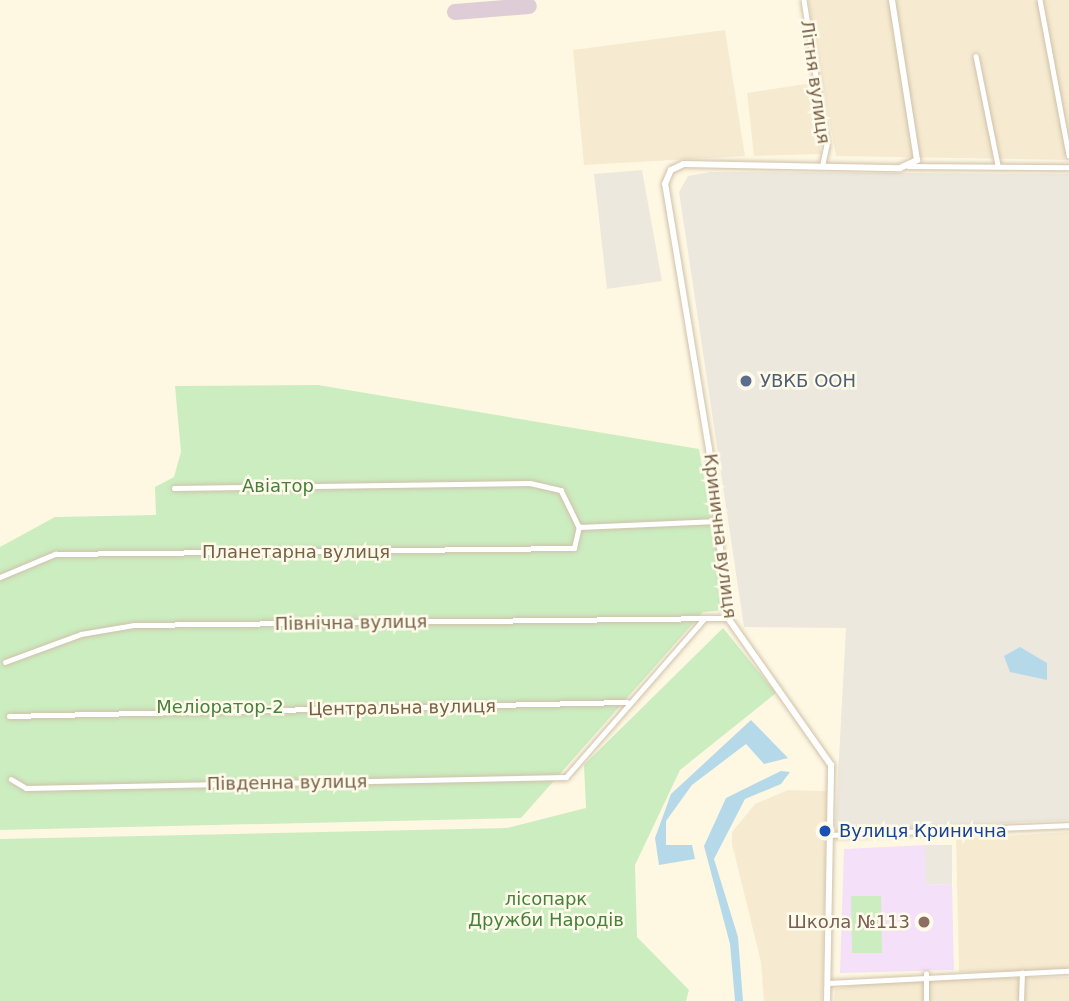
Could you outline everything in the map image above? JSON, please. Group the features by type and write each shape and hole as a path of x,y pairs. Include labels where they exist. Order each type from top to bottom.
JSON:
{"street":[{"name":"Літня вулиця","path":"804,0 827,145 823,164"},
{"path":"892,0 918,150 908,166"},
{"path":"1040,0 1069,155"},
{"path":"976,56 998,165"},
{"name":"Кринична вулиця","path":"823,164 684,164 671,170 665,184 719,521 728,618 831,765 827,1001"},
{"path":"823,164 1069,167"},
{"path":"174,488 530,483 561,490 579,527 719,521"},
{"name":"Планетарна вулиця","path":"0,577 55,554 574,548 579,527"},
{"name":"Північна вулиця","path":"5,662 81,634 134,625 728,618"},
{"path":"628,702 704,619"},
{"name":"Центральна вулиця","path":"9,716 628,702"},
{"name":"Південна вулиця","path":"11,779 26,788 566,777 628,702"},
{"path":"831,835 1069,825"},
{"path":"828,984 926,974 1069,971"},
{"path":"1021,1001 1022,973"},
{"path":"926,974 926,1001"}],"shaded area":[{"path":"808,0 1069,0 1069,160 836,156"},
{"path":"725,30 745,156 584,165 573,50"},
{"path":"811,83 821,154 754,156 747,93"},
{"path":"642,170 662,281 607,289 594,174"},
{"path":"710,172 1069,174 1069,820 835,831 846,628 744,627 679,192 688,176"},
{"path":"788,790 827,791 822,1001 764,1001 761,962 732,844 732,832 755,804"},
{"path":"1069,832 1069,971 959,972 956,839"},
{"path":"925,845 952,845 952,884 925,885"},
{"path":"925,845 926,885 952,884 954,970 840,973 844,849"},
{"path":"1069,977 1069,1001 834,1001 835,989 882,980"}],"green space":[{"path":"318,385 699,449 727,610 703,612 521,818 0,830 0,547 55,517 156,515 155,487 174,477 181,452 175,386"},
{"name":"лісопарк Дружби Народів","path":"723,628 776,693 680,770 635,865 637,937 689,990 686,1001 0,1001 0,839 507,828 586,808 584,765"},
{"path":"851,896 881,896 882,953 852,953"}],"water":[{"path":"1020,647 1047,663 1047,680 1010,672 1004,656"},
{"path":"751,720 788,758 764,764 746,744 692,785 666,821 666,845 692,845 695,859 659,865 655,838 671,794"},
{"path":"781,771 790,772 781,784 745,799 714,859 738,937 743,1001 735,1001 730,944 704,846 726,798"}],"taxiway":[{"path":"455,12 529,6"}],"place":[{"name":"УВКБ ООН","path":"746,381"},
{"name":"Вулиця Кринична","path":"825,831"},
{"name":"Школа №113","path":"924,922"}],"park label":[{"name":"Авіатор","path":"278,486"},
{"name":"Меліоратор-2","path":"220,707"}]}
